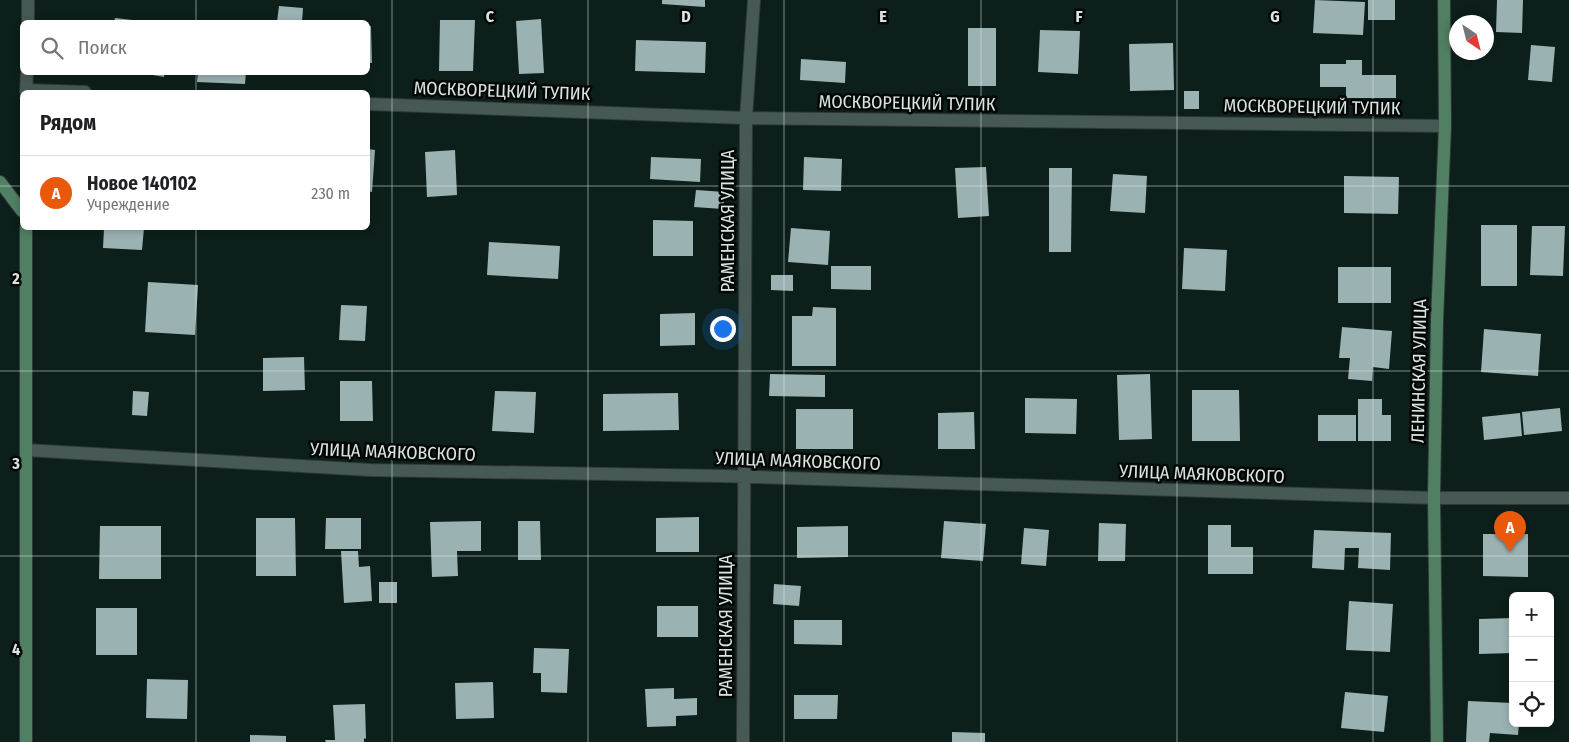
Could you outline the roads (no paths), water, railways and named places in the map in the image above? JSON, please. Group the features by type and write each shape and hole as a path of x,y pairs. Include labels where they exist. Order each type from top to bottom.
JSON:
{"street":[{"path":"28,0 28,20"},
{"name":"РАМЕНСКАЯ УЛИЦА","path":"743,742 746,118 754,0"},
{"name":"ЛЕНИНСКАЯ УЛИЦА","path":"1437,742 1434,498 1437,320 1445,126 1444,0"},
{"path":"26,90 27,75"},
{"name":"МОСКВОРЕЦКИЙ ТУПИК","path":"370,104 746,118 1445,126"},
{"path":"0,182 20,208"},
{"path":"26,230 26,742"},
{"name":"УЛИЦА МАЯКОВСКОГО","path":"26,450 370,470 744,477 1434,498 1569,498"}],"place":[{"name":"Новое 140102","path":"1510,552"}]}
